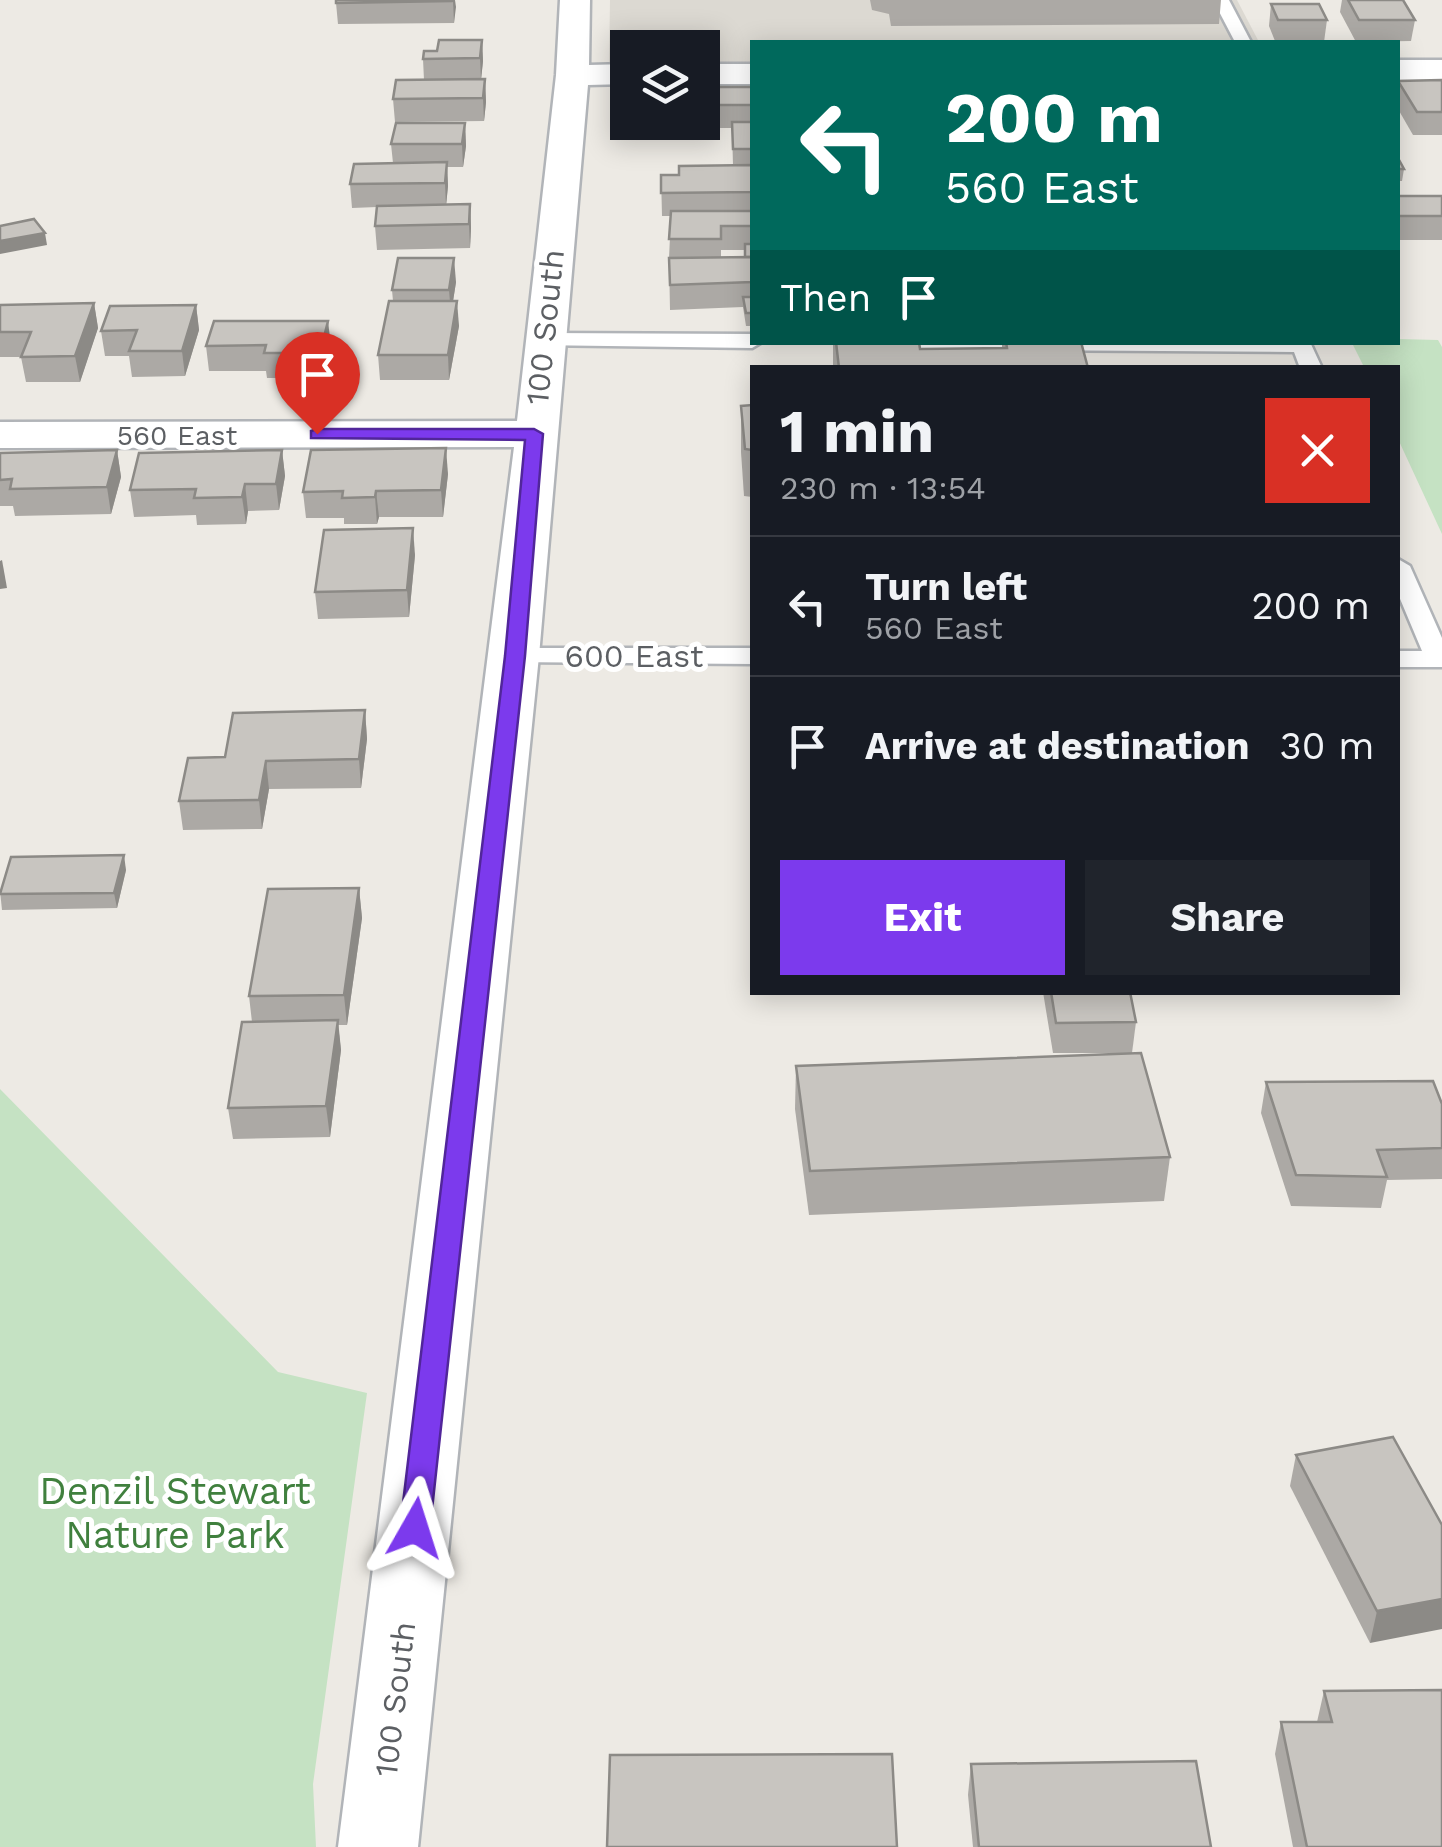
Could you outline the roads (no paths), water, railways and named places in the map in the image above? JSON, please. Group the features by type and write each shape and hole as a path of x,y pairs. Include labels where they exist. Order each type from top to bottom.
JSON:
{"street":[{"name":"100 South","path":"378,1847 515,656 572,74 575,0"},
{"path":"1400,70 1442,70"},
{"path":"572,74 610,74"},
{"path":"720,74 750,74"},
{"name":"560 East","path":"0,435 534,434"}],"lane":[{"path":"1221,0 1241,40"},
{"path":"544,340 750,342"},
{"path":"1192,345 1302,346 1310,365"},
{"path":"1400,570 1440,659 1400,659"},
{"name":"600 East","path":"515,656 750,656"}],"park label":[{"name":"Denzil Stewart Nature Park","path":"175,1513"}]}
